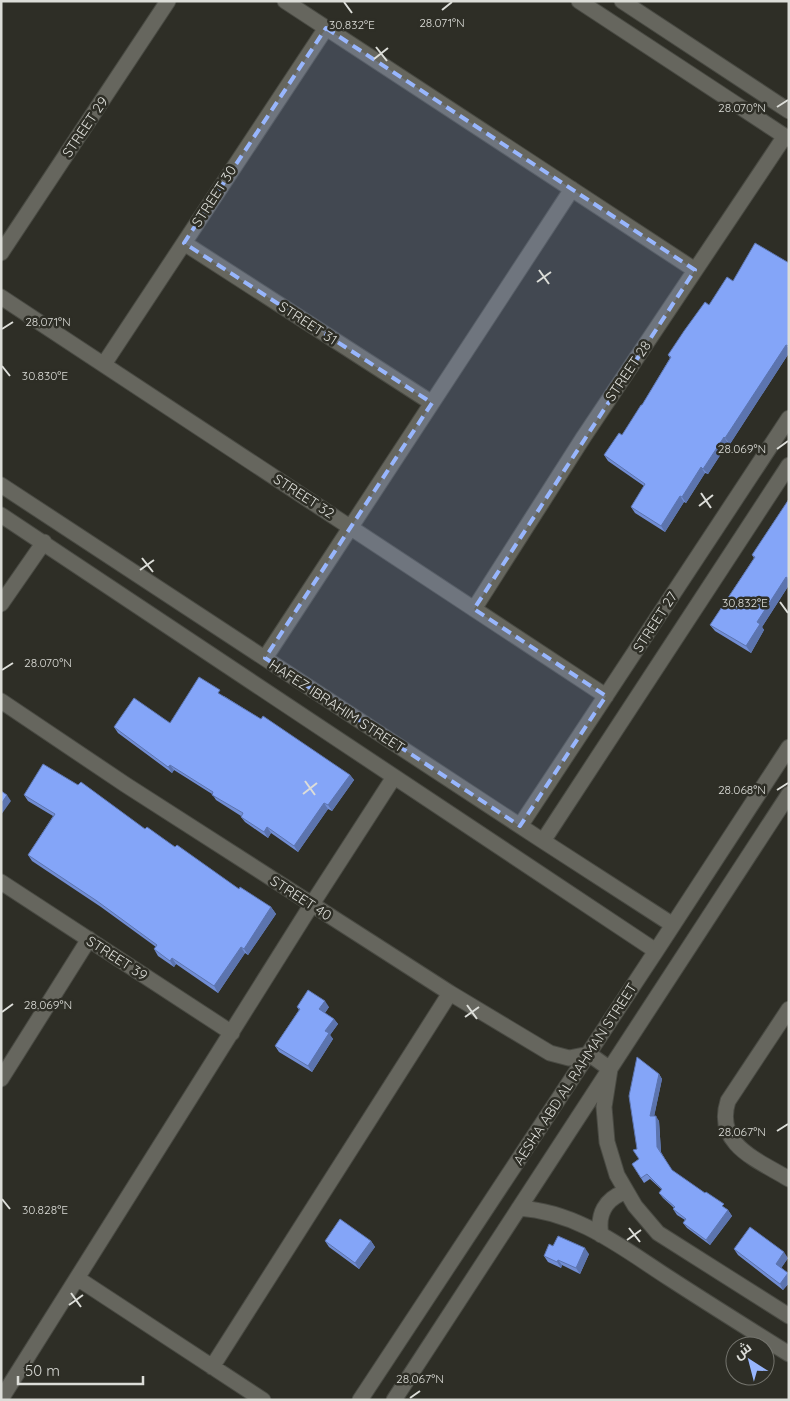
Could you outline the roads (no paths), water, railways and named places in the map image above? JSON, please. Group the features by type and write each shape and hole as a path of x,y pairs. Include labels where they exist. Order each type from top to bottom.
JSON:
{"street":[{"name":"STREET 29","path":"1,253 168,1"},
{"path":"285,1 695,270"},
{"path":"579,1 787,138"},
{"path":"622,1 789,111"},
{"name":"STREET 30","path":"104,364 326,28"},
{"name":"STREET 28","path":"474,609 583,438 695,270 787,138"},
{"path":"265,658 572,189"},
{"name":"STREET 31","path":"184,243 432,403"},
{"name":"STREET 32","path":"1,297 606,696"},
{"name":"STREET 27","path":"520,826 789,418"},
{"name":"STREET 27","path":"543,841 789,464"},
{"name":"HAFEZ IBRAHIM STREET","path":"1,485 674,925"},
{"name":"HAFEZ IBRAHIM STREET","path":"1,514 656,951"},
{"path":"1,604 44,542"},
{"name":"STREET 40","path":"1,701 126,785 450,993 550,1053 569,1058 588,1054"},
{"name":"AESHA ABD AL RAHMAN STREET","path":"360,1400 674,925 789,747"},
{"path":"1,1399 394,777"},
{"name":"AESHA ABD AL RAHMAN STREET","path":"394,1400 787,802"},
{"name":"STREET 39","path":"1,882 232,1033"},
{"path":"1,1079 6,1060 89,940"},
{"path":"212,1367 450,993"},
{"path":"789,1009 728,1101 725,1116 727,1130 735,1144 747,1154 789,1179"},
{"path":"588,1054 610,1069 606,1089 604,1124 611,1159 625,1192 635,1206 658,1233 789,1316"},
{"path":"601,1235 599,1227 602,1211 611,1199 625,1192"},
{"path":"519,1208 543,1211 566,1217 601,1235 788,1352"},
{"path":"459,1250 483,1263"},
{"path":"78,1278 263,1400"}]}
